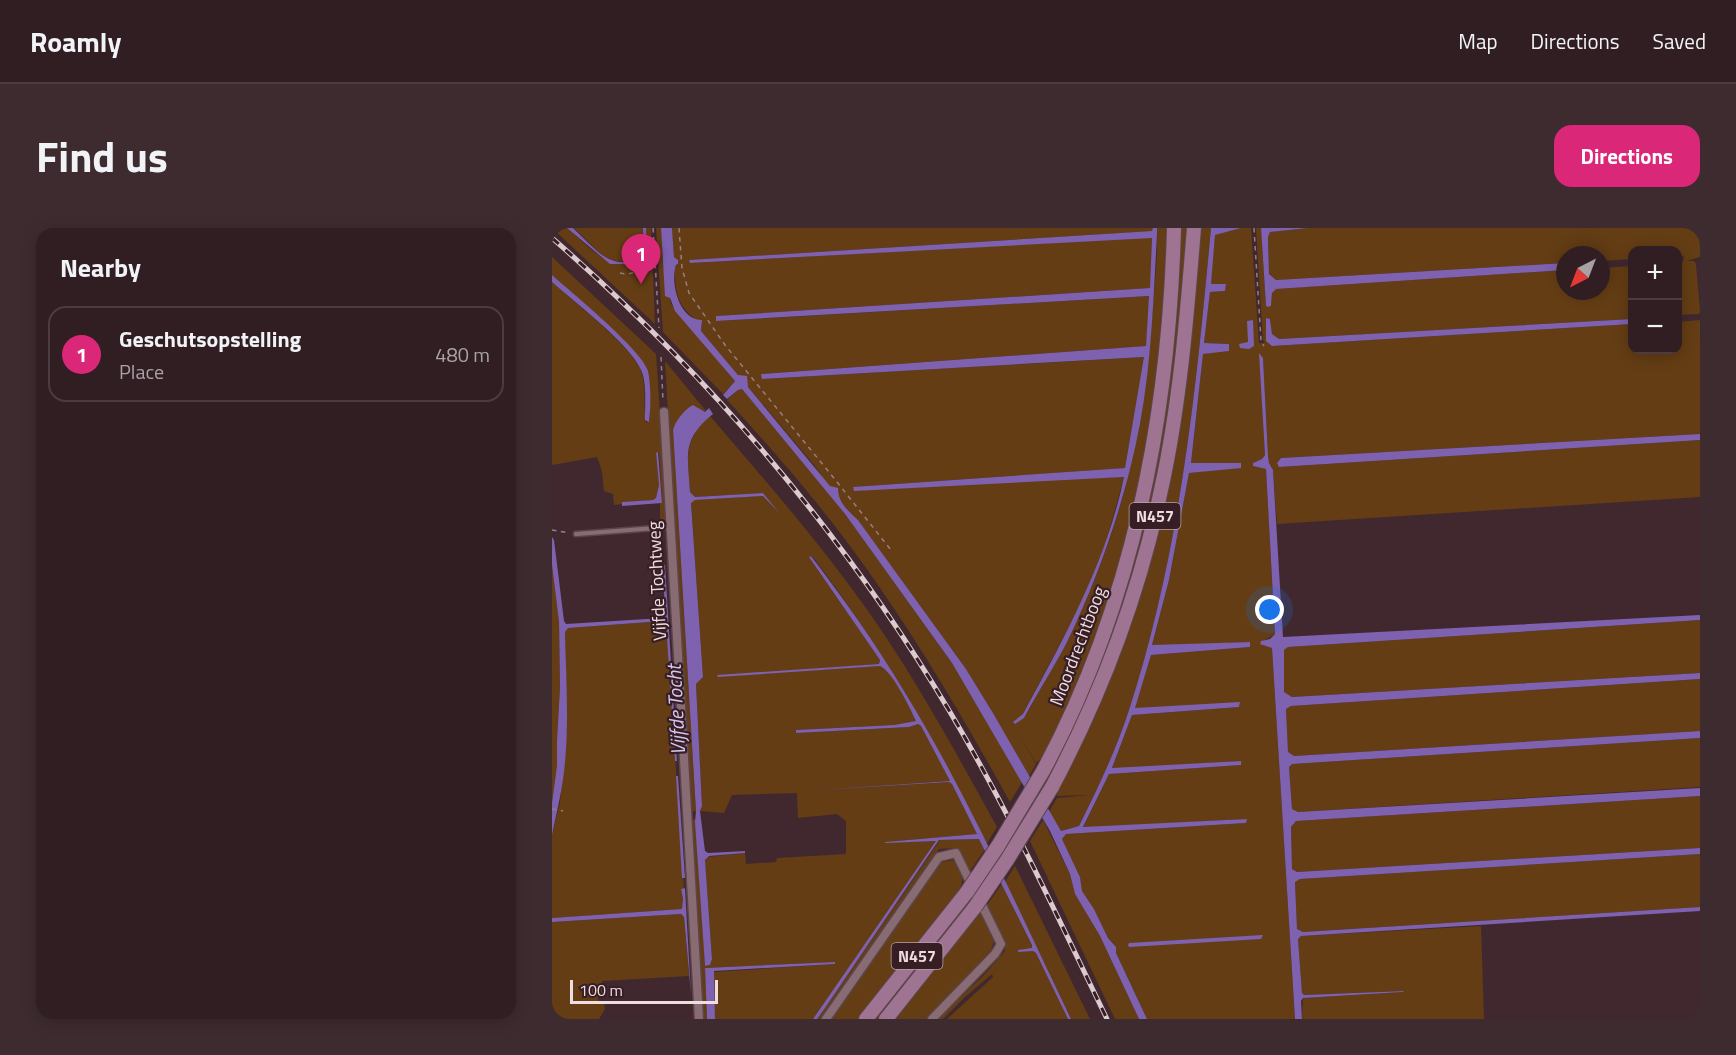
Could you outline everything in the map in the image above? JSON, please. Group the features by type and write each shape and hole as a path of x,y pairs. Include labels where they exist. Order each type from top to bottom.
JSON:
{"main road":[{"name":"Moordrechtboog","path":"866,1019 967,892 1004,838 1064,733 1098,651 1133,543 1148,480 1159,415 1169,322 1174,228"},
{"name":"Moordrechtboog","path":"886,1019 975,906 1007,860 1052,787 1091,709 1121,630 1144,559 1161,489 1174,418 1194,228"}],"street":[{"name":"Vijfde Tochtweg","path":"664,412 699,1019"},
{"path":"826,1019 939,857 956,853 1001,944 995,954 932,1019"}],"lane":[{"path":"576,534 670,526"}],"path":[{"path":"653,228 659,328"},
{"path":"679,228 682,268 689,293 725,345 891,550"},
{"path":"1254,228 1261,341 1264,346"},
{"path":"620,273 631,274 642,269 656,267"},
{"path":"661,357 664,412"},
{"path":"552,530 576,534"},
{"path":"552,809 563,811"}],"shaded area":[{"path":"552,228 567,228 594,252 614,263 624,264 635,261 647,253 646,228 651,228 655,324"},
{"path":"567,228 573,228 606,257 623,262 633,260 644,253 643,228 646,228 647,254 624,264 610,264"},
{"path":"574,228 643,228 644,253 623,262 614,260 598,251"},
{"path":"656,228 661,228 663,265 671,304 735,381 723,394 663,332"},
{"path":"661,228 672,228 674,257 678,260 674,281 682,307 687,314 702,320 701,331 738,375 747,376 748,387 830,486 838,488 844,506 858,520 966,669 1061,831 1079,826 1118,740 1147,651 1184,471 1211,228 1241,228 1215,235 1211,284 1226,284 1225,291 1210,292 1204,343 1229,344 1229,351 1203,354 1191,463 1241,463 1241,468 1189,473 1169,580 1152,645 1250,642 1250,647 1151,655 1135,708 1240,702 1239,707 1132,715 1112,768 1241,761 1241,765 1109,774 1083,827 1247,819 1246,823 1066,834 1062,839 1080,877 1082,891 1108,938 1116,947 1116,953 1147,1019 1139,1019 1100,936 1075,894 1070,874 1050,831 952,663 845,514 742,389 727,399 723,395 735,381 675,311 670,298 665,296"},
{"path":"672,228 1153,228 1153,231 689,260 691,263 1152,237 1151,288 716,316 717,321 1150,296 1146,346 762,374 763,379 1145,357 1125,468 854,487 1124,477 1107,539 1083,600 1019,719 1024,718 1075,622 1093,583 1122,500 1137,436 1147,371 1157,228 1169,228 1165,305 1151,426 1134,514 1097,637 1045,755 1036,763 1019,735 1036,764 1029,776 966,669 858,520 841,503 814,465 701,331 702,324 681,304 674,271 678,260 674,257"},
{"path":"1153,228 1157,228 1157,235 1148,369 1135,448 1122,498 1098,571 1067,642 1024,718 1015,724 1013,722 1023,714 1054,657 1095,570 1116,509 1124,477 854,491 853,487 1125,468 1144,357 762,379 761,374 1146,346 1149,296 716,321 716,316 1150,288 1152,238 690,263 689,260 1152,231"},
{"path":"1180,228 1188,228 1179,321 1168,413 1152,505 1128,595 1091,691 1048,783 1045,779 1107,642 1140,540 1160,438 1167,386"},
{"path":"1200,228 1211,228 1199,350 1183,472 1161,592 1147,651 1129,710 1100,783 1079,826 1061,831 1049,812 1057,798 1090,795 1057,796 1141,591"},
{"path":"1251,228 1259,343 1265,343 1256,228 1261,228 1266,306 1268,307 1271,306 1272,293 1275,289 1556,271 1556,300 1610,300 1610,267 1628,266 1628,319 1279,339 1272,334 1270,319 1266,318 1272,346 1628,324 1628,354 1682,354 1682,322 1700,320 1700,434 1281,458 1277,463 1280,467 1700,440 1700,497 1277,524 1273,470 1268,456 1263,358 1260,356 1265,455 1253,463 1253,466 1266,469 1275,634 1260,643 1272,648 1295,1019 1147,1019 1116,953 1116,947 1108,938 1082,891 1080,877 1062,839 1066,834 1246,823 1246,819 1083,828 1109,774 1240,765 1240,761 1112,769 1132,715 1239,707 1240,703 1134,709 1151,655 1250,647 1249,642 1152,646 1169,580 1189,473 1241,467 1241,463 1191,464 1203,354 1229,350 1228,344 1204,343 1210,292 1225,291 1226,284 1210,284 1215,234"},
{"path":"1261,228 1308,228 1270,232 1268,237 1269,274 1276,280 1556,264 1556,271 1276,289 1272,293 1271,306 1266,306"},
{"path":"1308,228 1700,228 1700,257 1687,261 1694,261 1696,264 1700,311 1699,314 1682,315 1684,256 1682,256 1682,246 1628,246 1628,259 1610,260 1610,246 1556,246 1556,264 1276,280 1269,274 1268,236 1270,232"},
{"path":"552,257 656,354 667,516 663,524 660,524 660,503 662,502 659,453 656,453 659,485 656,498 614,505 613,494 604,491 602,471 597,457 552,465 552,282 614,337 635,361 644,383 646,422 650,418 649,383 644,364 620,337 552,275"},
{"path":"552,275 620,336 643,362 648,371 650,383 649,422 645,420 643,375 635,360 614,336 552,282"},
{"path":"1266,318 1270,319 1272,334 1279,339 1628,319 1628,324 1272,346 1266,341"},
{"path":"1253,320 1254,346 1249,349 1240,348 1239,344 1248,342 1247,321"},
{"path":"1259,353 1263,358 1268,456 1273,470 1283,637 1700,615 1700,620 1288,647 1284,650 1284,692 1292,697 1700,673 1700,679 1291,706 1286,709 1288,752 1294,756 1700,731 1700,738 1292,764 1289,767 1292,809 1298,812 1700,788 1700,796 1296,821 1291,827 1292,869 1297,872 1700,848 1700,854 1300,879 1295,882 1297,929 1303,932 1700,907 1700,911 1301,936 1298,939 1304,995 1404,991 1303,998 1301,1001 1302,1019 1295,1019 1272,648 1260,644 1261,641 1270,639 1275,634 1266,469 1253,466 1253,463 1265,455"},
{"path":"665,361 706,411 693,405 673,430 696,811 692,812 691,810"},
{"path":"742,389 845,514 952,663 1022,782 1010,802 936,673 875,580 808,492 727,400"},
{"path":"693,405 705,412 709,408 713,414 703,423 691,440 688,458 690,492 695,497 763,493 780,514 763,496 695,500 691,503 703,677 696,684 702,806 700,811 705,851 708,853 745,851 745,853 709,856 705,860 712,959 710,965 705,966 673,430 681,416"},
{"path":"710,416 808,532 882,631 950,742 997,827 986,845 904,691 848,605 812,556 809,557 880,660 879,664 717,676 880,666 896,682 917,721 894,725 796,730 796,733 909,727 918,724 950,781 804,791 949,782 977,834 885,842 937,841 813,1019 715,1019 713,972 835,964 835,962 705,968 707,1019 702,1019 691,820 696,819 705,966 710,965 712,959 705,862 707,857 745,853 746,864 776,862 777,858 846,854 846,821 837,814 798,818 797,793 732,795 724,813 700,811 702,806 696,684 703,677 691,502 763,496 779,514 763,493 695,497 690,492 688,460 691,442 695,433"},
{"path":"1700,434 1700,440 1279,467 1277,463 1281,458"},
{"path":"658,452 662,503 622,506 622,502 656,498 659,485 656,453"},
{"path":"552,537 566,624 663,618 665,616 663,565 665,565 677,761 675,761 666,623 663,621 568,628 565,632 567,713 565,762 552,835 560,687 559,622 552,565"},
{"path":"811,556 871,639 927,730 992,853 1071,1019 1068,1019 1036,953 1033,951 1018,952 1018,950 1032,948 1032,945 979,839 939,840 825,1008 817,1019 813,1019 936,841 885,842 977,834 949,782 804,791 950,781 918,724 909,727 796,733 796,730 894,725 916,721 896,683 880,666 718,677 717,675 879,664 880,660 809,557"},
{"path":"552,565 559,622 560,687 557,765 552,803"},
{"path":"1700,620 1700,673 1292,697 1284,692 1283,650 1288,647"},
{"path":"663,621 666,623 684,888 681,889 683,909 552,918 552,835 560,802 567,722 565,631 568,628"},
{"path":"1700,679 1700,731 1294,756 1288,753 1286,709 1291,706"},
{"path":"1700,738 1700,787 1298,812 1292,809 1289,767 1292,764"},
{"path":"676,776 678,776 685,878 682,878"},
{"path":"1700,796 1700,848 1297,872 1292,869 1291,827 1296,821"},
{"path":"1043,820 1070,874 1075,894 1100,936 1139,1019 1115,1019 1030,841"},
{"path":"980,839 985,849 970,871 958,848 939,849 822,1019 817,1019 940,840"},
{"path":"1700,854 1700,907 1302,932 1297,929 1295,881 1300,879"},
{"path":"956,860 965,877 964,880 962,877 957,895 859,1019 831,1019 939,862"},
{"path":"1015,866 1090,1019 1071,1019 1005,882"},
{"path":"1002,884 1068,1019 947,1019 993,977 992,974 943,1019 937,1019 984,975 1005,951 1005,940 987,905"},
{"path":"685,888 691,995 684,917 681,914 552,922 552,918 682,909 681,889"},
{"path":"970,897 972,901 878,1019 873,1019"},
{"path":"982,912 995,939 991,950 927,1019 893,1019 974,918"},
{"path":"680,914 684,917 689,976 602,981 603,992 598,995 598,1000 604,1004 605,1009 599,1019 552,1019 552,922"},
{"path":"1481,926 1484,1019 1302,1019 1303,998 1404,991 1304,995 1298,939 1301,936"},
{"path":"1263,935 1261,939 1129,947 1128,945 1129,943"},
{"path":"835,962 835,964 714,971 715,1019 707,1019 705,968"}],"railway":[{"path":"552,238 610,290 719,401 770,459 865,582 909,646 972,749 1032,864 1107,1019"}],"place":[{"name":"Geschutsopstelling","path":"641,284"}],"water label":[{"name":"Vijfde Tocht","path":"676,710"}]}
